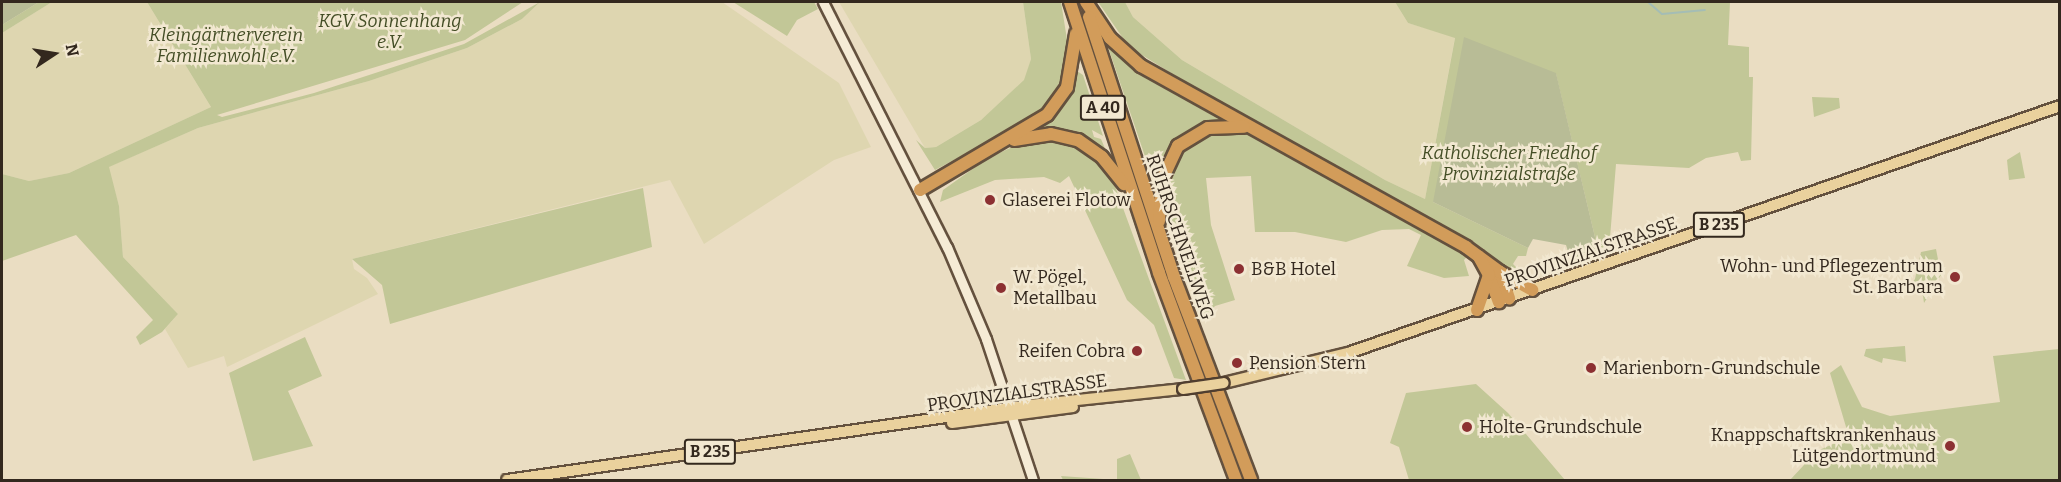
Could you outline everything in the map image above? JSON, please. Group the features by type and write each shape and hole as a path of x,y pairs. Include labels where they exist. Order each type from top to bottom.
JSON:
{"highway":[{"path":"1085,2 1106,32 1141,66 1479,256 1495,274 1504,300"},
{"name":"RUHRSCHNELLWEG","path":"1085,2 1164,247 1251,480"},
{"path":"920,190 1047,115 1067,87 1076,50 1072,5"},
{"name":"RUHRSCHNELLWEG","path":"1072,5 1136,207 1236,480"},
{"path":"1164,247 1160,193 1173,154 1200,131 1248,128"},
{"path":"1004,142 1051,134 1078,140 1119,176 1136,207"},
{"path":"1495,274 1532,290"},
{"path":"1478,310 1495,274"}],"main road":[{"path":"823,2 895,138 986,339 1008,413 1033,480"},
{"name":"PROVINZIALSTRASSE","path":"507,480 1224,383 1338,356 1478,310 2060,106"}],"shaded area":[{"path":"52,2 147,2 211,107 69,173 29,181 2,174 2,33"},
{"path":"540,2 722,2 839,83 871,147 834,160 704,244 670,180 352,259 354,269 367,278 378,294 227,367 224,356 188,368 165,329 178,314 123,257 119,206 108,167 198,128 369,81 467,48 522,19"},
{"path":"839,2 1023,2 1031,59 1025,80 981,120 936,147 925,148"},
{"path":"1125,2 1395,2 1408,23 1455,37 1425,199 1385,180 1182,60 1133,17"}],"green space":[{"path":"2,2 39,2 2,25"},
{"path":"39,2 52,2 2,33 2,25"},
{"path":"147,2 523,2 465,40 217,115 222,117 314,93 464,44 540,2 522,19 467,48 369,81 198,128 109,167 119,206 123,257 178,314 162,332 140,345 136,337 153,320 76,235 2,261 2,174 29,181 69,173 211,107"},
{"path":"733,2 814,2 818,9 797,20 787,36"},
{"path":"1023,2 1061,2 1069,52 1058,94 1044,112 935,170 916,140 925,148 936,147 981,120 1024,80 1031,59"},
{"path":"1098,2 1125,2 1133,17 1182,60 1385,180 1425,199 1455,38 1408,23 1395,2 1730,2 1728,45 1749,47 1749,77 1753,77 1751,160 1741,161 1738,152 1706,158 1689,168 1616,164 1609,250 1599,254 1556,74 1433,202 1528,248 1526,256 1518,256 1513,264 1520,271 1511,272 1477,246 1464,260 1469,276 1444,278 1407,266 1421,235 1409,229 1382,230 1346,242 1295,232 1255,232 1251,176 1206,178 1211,225 1235,300 1215,306 1203,320 1169,219 1168,183 1176,158 1189,143 1219,131 1241,133 1247,120 1129,47"},
{"path":"1104,35 1130,65 1227,120 1196,126 1179,137 1166,153 1155,186"},
{"name":"Katholischer Friedhof Provinzialstraße","path":"1464,37 1556,73 1599,254 1572,264 1566,245 1533,239 1528,248 1433,202"},
{"path":"1077,71 1083,75 1103,136 1092,130 1094,137 1101,139 1112,165 1073,133 1032,132 1059,110"},
{"path":"1812,97 1839,98 1840,108 1814,117"},
{"path":"1048,138 1080,145 1112,178 1186,380 1174,378 1154,325 1127,300 1069,176 1060,183 1044,177 995,180 940,202 943,190 988,158 1026,141"},
{"path":"2020,152 2025,178 2009,180 2007,160"},
{"path":"643,188 652,247 390,324 382,285 352,259"},
{"path":"1936,249 1941,275 1924,303 1923,296 1911,288 1906,291 1915,279 1921,252"},
{"path":"305,337 322,376 288,391 313,446 253,461 229,373"},
{"path":"1905,346 1906,362 1883,358 1882,363 1864,356 1866,349"},
{"path":"2059,349 2059,480 1790,480 1817,451 1849,437 1830,373 1841,365 1862,407 1890,416 2000,402 1993,356"},
{"name":"Holte-Grundschule","path":"1476,384 1508,413 1565,480 1409,480 1399,447 1390,443 1406,393"},
{"path":"1130,454 1141,480 1117,480 1117,459"},
{"path":"1061,476 1117,480 1063,480"}],"waterway":[{"path":"1648,2 1662,14 1705,10"}],"place":[{"name":"Glaserei Flotow","path":"990,200"},
{"name":"B&B Hotel","path":"1239,269"},
{"name":"Wohn- und Pflegezentrum St. Barbara","path":"1955,277"},
{"name":"W. Pögel, Metallbau","path":"1001,288"},
{"name":"Reifen Cobra","path":"1137,351"},
{"name":"Pension Stern","path":"1237,363"},
{"name":"Marienborn-Grundschule","path":"1591,368"},
{"name":"Holte-Grundschule","path":"1467,427"},
{"name":"Knappschaftskrankenhaus Lütgendortmund","path":"1950,446"}],"park label":[{"name":"KGV Sonnenhang e.V.","path":"390,32"},
{"name":"Kleingärtnerverein Familienwohl e.V.","path":"226,46"}]}
